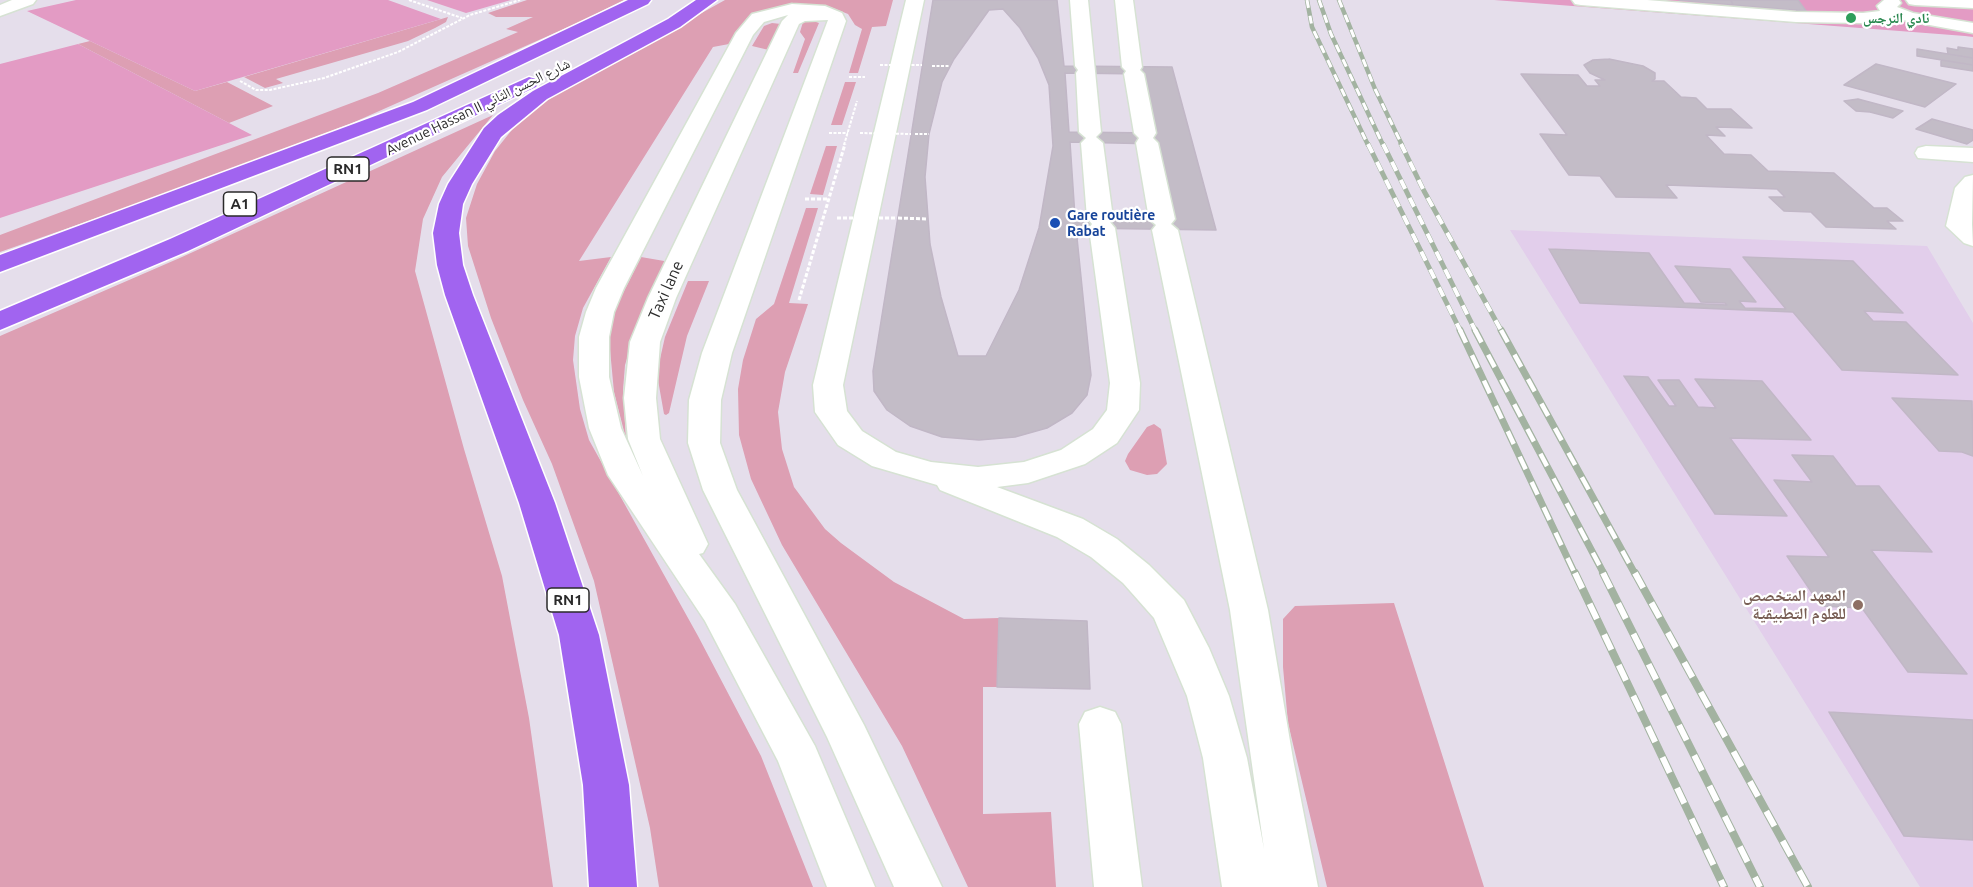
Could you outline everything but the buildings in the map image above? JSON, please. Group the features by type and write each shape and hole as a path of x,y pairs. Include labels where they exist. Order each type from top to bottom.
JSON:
{"highway":[{"name":"Avenue Hassan II شارع الحسن الثاني","path":"0,264 420,106 642,0"},
{"name":"Avenue Hassan II شارع الحسن الثاني","path":"0,321 190,240 480,108 687,0"},
{"name":"RN1","path":"613,887 606,785 579,635 537,502 459,295 450,265 446,233 451,204 460,184 492,133 506,120 540,95 674,23 708,0"},
{"name":"A1","path":"0,279 330,149 420,106"},
{"name":"A1","path":"0,299 480,108"}],"street":[{"path":"0,11 27,0"},
{"path":"915,0 828,385 831,412 850,438 884,459 928,473 1070,528 1104,548 1136,574 1170,610 1189,648 1208,696 1225,758 1246,887"},
{"path":"928,473 978,478 1028,472 1072,458 1105,436 1123,410 1125,383 1101,223 1079,0"},
{"path":"1124,0 1133,70 1146,138 1249,610 1271,759 1294,887"},
{"path":"1581,0 1796,17 1863,18 1896,6"},
{"path":"1854,0 1896,6 1973,28"},
{"path":"1912,0 1973,3"},
{"path":"851,887 800,759 721,614 625,475 605,428 594,377 594,337 600,312 610,288 752,23 767,14 792,9 819,9 830,12 837,19 717,353 705,400 704,442 720,490 849,737 918,887"},
{"name":"Taxi lane","path":"721,614 644,438 640,398 645,342 662,298 791,21 801,16 816,14 837,19"},
{"path":"1926,153 1973,155"},
{"path":"1973,182 1968,185 1959,223 1962,230 1973,238"},
{"path":"1100,724 1118,887"}],"path":[{"path":"409,0 463,19"},
{"path":"240,81 256,90 262,90 324,78 398,52 463,19 520,0"},
{"path":"880,65 950,66"},
{"path":"865,77 866,71"},
{"path":"799,300 858,99"},
{"path":"860,133 929,134"},
{"path":"837,218 927,219"}],"shaded area":[{"path":"76,0 388,0 441,19 195,91 27,11"},
{"path":"427,0 511,0 466,13"},
{"path":"527,0 624,0 350,124 148,200 0,252 0,235 378,93 518,32 506,29 533,17 496,17 488,13"},
{"path":"725,0 893,0 886,26 872,27 858,73 849,73 862,29 855,25 848,14 828,6 790,5 760,11 747,18 729,44 713,47 579,261 611,257 583,308 575,336 573,360 580,409 589,440 698,636 761,756 813,887 659,887 650,828 594,581 552,464 523,400 491,318 468,246 466,218 477,184 495,151 515,126 541,104 576,83"},
{"name":"نادي النرجس","path":"1494,0 1973,0 1973,37 1965,36"},
{"path":"448,17 446,22 408,41 276,79 283,83 265,88 244,77"},
{"path":"810,20 819,23 798,73 793,73 805,39 800,32 803,22"},
{"path":"772,23 781,24 773,51 752,46 764,26"},
{"path":"90,41 195,91 227,82 273,106 229,123 78,44"},
{"path":"78,44 252,135 0,218 0,64"},
{"path":"845,82 856,82 842,125 831,125"},
{"path":"493,115 442,177 423,219 415,271 502,576 529,718 553,887 0,887 0,336 182,257"},
{"path":"826,146 837,146 823,195 810,194"},
{"path":"806,208 818,208 789,303 808,304 785,372 778,412 782,449 794,487 825,529 894,582 964,619 999,618 997,687 983,687 983,814 1051,812 1056,887 968,887 902,746 782,545 751,479 739,435 738,389 743,360 756,319 774,304"},
{"name":"المعهد المتخصص للعلوم التطبيقية","path":"1510,230 1927,246 1973,323 1973,887 1920,887"},
{"path":"641,257 670,262 638,323 625,365 623,390 626,439 614,392 609,339 614,311"},
{"path":"688,281 709,281 687,336 669,413 666,415 658,380 660,359 665,337"},
{"path":"1154,424 1161,429 1167,464 1157,474 1147,475 1130,470 1125,461 1128,454 1147,427"},
{"path":"1394,603 1484,887 1327,887 1288,723 1283,667 1283,619 1295,606"}],"railway":[{"path":"1307,0 1312,27 1368,145"},
{"path":"1319,0 1331,34 1383,145"},
{"path":"1339,0 1375,89 1402,145"},
{"path":"1368,144 1461,332"},
{"path":"1383,144 1475,330"},
{"path":"1401,144 1424,191 1502,332"},
{"path":"1460,330 1575,574"},
{"path":"1475,330 1604,574"},
{"path":"1501,330 1635,574"},
{"path":"1575,573 1724,887"},
{"path":"1603,573 1760,887"},
{"path":"1635,573 1808,887"}],"place":[{"name":"نادي النرجس","path":"1851,18"},
{"name":"Gare routière Rabat","path":"1055,223"},
{"name":"المعهد المتخصص للعلوم التطبيقية","path":"1858,605"}]}
